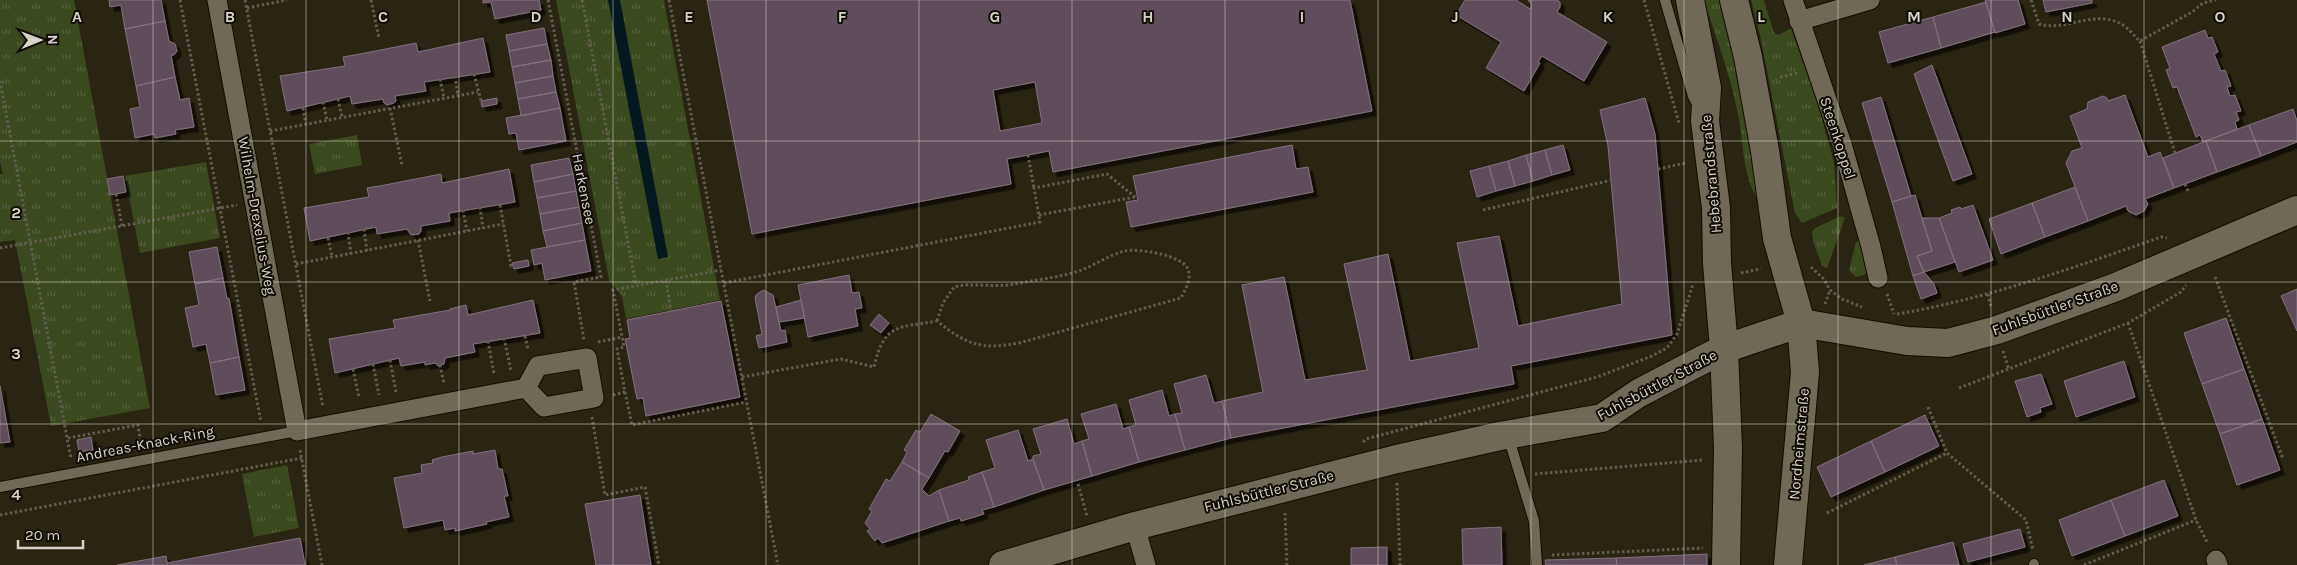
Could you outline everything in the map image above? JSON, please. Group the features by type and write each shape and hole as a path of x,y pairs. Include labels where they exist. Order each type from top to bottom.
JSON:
{"main road":[{"name":"Hebebrandstraße","path":"1690,0 1707,88 1692,124 1716,208 1717,263 1724,349"},
{"path":"1734,0 1748,57 1765,151 1771,204 1784,265 1800,323"},
{"name":"Fuhlsbüttler Straße","path":"1003,565 1135,526 1396,459 1508,435 1602,418 1639,394 1724,349 1800,323 1907,341 1948,343 1996,330 2116,287 2297,210"},
{"name":"Nordheimstraße","path":"1788,565 1805,372 1800,323"},
{"path":"1716,556 1728,448 1724,349"}],"street":[{"name":"Wilhelm-Drexelius-Weg","path":"218,0 297,431"},
{"name":"Steenkoppel","path":"1793,0 1842,144 1878,278"},
{"path":"1799,21 1870,0"},
{"path":"584,349 591,399 544,407 526,388 538,366 584,349"},
{"path":"297,431 526,388"},
{"path":"1135,526 1146,565"}],"lane":[{"name":"Hebebrandstraße","path":"1665,0 1693,96 1692,124"},
{"name":"Andreas-Knack-Ring","path":"0,487 297,431"},
{"path":"1508,435 1534,521 1537,560"}],"path":[{"path":"180,0 264,437"},
{"path":"245,0 324,411"},
{"path":"246,8 284,0"},
{"path":"371,0 379,38"},
{"name":"Harkensee","path":"548,0 601,277 574,282 584,349"},
{"path":"582,0 636,285"},
{"path":"669,0 778,565"},
{"path":"1644,0 1692,124"},
{"path":"2031,0 2039,24 2049,27 2101,17 2123,25 2140,42 2175,153"},
{"path":"2140,42 2192,12 2203,3 2216,0"},
{"path":"474,74 482,104"},
{"path":"455,76 458,96"},
{"path":"440,79 444,98"},
{"path":"0,81 74,473"},
{"path":"270,131 478,92"},
{"path":"338,98 342,118"},
{"path":"323,102 327,120"},
{"path":"303,108 306,124"},
{"path":"390,108 402,166"},
{"path":"1685,154 1688,173"},
{"path":"724,282 1040,222 1028,155"},
{"path":"1658,169 1687,163"},
{"path":"1034,188 1107,174 1136,197 1039,214"},
{"path":"1483,210 1612,180"},
{"path":"2185,184 2188,193"},
{"path":"116,194 122,226"},
{"path":"0,248 254,202"},
{"path":"500,204 511,266 513,266"},
{"path":"480,207 483,228"},
{"path":"464,210 467,231"},
{"path":"296,264 503,224"},
{"path":"364,229 367,250"},
{"path":"348,232 351,254"},
{"path":"1886,312 1894,314 1907,312 1988,294 2096,260 2161,236"},
{"path":"328,238 332,257"},
{"path":"418,240 430,301"},
{"path":"1134,250 1178,260 1185,265 1189,273 1186,288 1181,298 998,347 977,346 955,336 938,321 943,303 954,288 964,285 999,287 1080,270 1122,252 1134,250"},
{"path":"1366,439 1597,377 1652,356 1667,348 1677,334 1694,280 1719,277 1804,260 1824,279 1830,290 1842,300 1870,309"},
{"path":"721,270 613,290 624,347 617,349 625,392 632,425 746,402"},
{"path":"2216,277 2282,460"},
{"path":"666,280 671,311"},
{"path":"1959,388 2128,323 2181,292"},
{"path":"742,377 841,359 874,366 879,345 894,329 938,321"},
{"path":"2128,323 2196,520 2217,563"},
{"path":"584,349 622,337"},
{"path":"504,338 511,371"},
{"path":"488,342 494,374"},
{"path":"390,360 396,392"},
{"path":"373,364 379,395"},
{"path":"440,365 444,383 452,382"},
{"path":"353,369 359,398"},
{"path":"486,376 517,370"},
{"path":"372,396 405,390"},
{"path":"625,392 591,399 606,494 645,487 659,565"},
{"path":"350,400 366,397"},
{"path":"323,404 332,403"},
{"path":"1928,407 1947,453 2026,520 2033,547 2034,565"},
{"path":"68,438 138,425 144,460"},
{"path":"297,431 322,565"},
{"path":"1827,513 1947,453"},
{"path":"0,516 302,458"},
{"path":"1396,459 1400,565"},
{"path":"1520,475 1709,460"},
{"path":"1078,484 1093,538"},
{"path":"1284,487 1287,565"},
{"path":"2084,565 2196,520"},
{"path":"1537,560 1716,556"}],"green space":[{"path":"0,0 74,0 150,408 51,426 15,240 0,242 0,174 3,174 0,161"},
{"path":"556,0 664,0 720,300 626,319 622,296 609,280"},
{"path":"1704,0 1723,0 1756,166 1759,201 1749,181 1731,86"},
{"path":"1751,0 1764,0 1774,33 1779,35 1791,28 1817,101 1834,162 1837,208 1802,223 1795,213 1760,35"},
{"path":"357,135 362,165 315,174 309,144"},
{"path":"206,162 220,238 140,253 125,176"},
{"path":"1841,216 1845,218 1827,268 1822,266 1813,241 1812,232 1815,228"},
{"path":"1859,241 1862,245 1867,272 1856,277 1849,270 1856,242"},
{"path":"287,465 299,528 254,537 242,474"}],"water":[{"path":"608,0 620,0 668,257 658,259"}],"building":[{"path":"109,0 161,0 165,21 125,29 121,5 110,7"},
{"path":"483,0 539,0 541,10 495,19 491,2 483,3"},
{"path":"707,0 1350,0 1372,111 1053,172 1049,151 1007,159 1011,184 752,234","holes":["1035,82 1042,123 1000,131 993,90"]},
{"path":"1465,0 1516,0 1530,9 1532,5 1528,0 1557,0 1560,2 1560,7 1557,12 1607,42 1584,81 1542,56 1524,91 1486,68 1501,42 1456,15"},
{"path":"1985,0 2018,0 2025,24 1995,33"},
{"path":"2043,0 2092,0 2092,3 2046,12"},
{"path":"1986,2 1995,32 1941,48 1933,17"},
{"path":"1933,17 1941,48 1888,63 1879,32"},
{"path":"165,21 169,41 175,44 177,51 174,55 171,55 175,77 136,86 125,29"},
{"path":"544,28 547,44 509,51 506,35"},
{"path":"2205,30 2208,38 2212,37 2218,52 2214,54 2221,71 2225,70 2231,86 2227,87 2230,96 2235,95 2241,111 2236,112 2239,120 2235,122 2237,129 2203,142 2200,135 2196,137 2177,87 2173,88 2166,70 2170,68 2162,47"},
{"path":"483,38 490,72 424,82 426,91 395,96 396,101 387,105 383,99 352,104 350,96 287,111 280,76 345,66 343,57 416,43 418,52"},
{"path":"547,44 551,60 512,67 509,51"},
{"path":"551,60 553,76 515,83 512,67"},
{"path":"1932,65 1972,174 1953,181 1914,74"},
{"path":"553,76 556,92 518,99 515,83"},
{"path":"175,77 180,100 189,98 194,127 175,130 176,134 155,138 154,134 135,138 130,109 140,107 136,86"},
{"path":"556,92 560,108 521,116 518,99"},
{"path":"2125,95 2148,157 2160,152 2174,188 2145,199 2148,204 2144,211 2136,215 2128,211 2126,206 2088,221 2066,163 2072,151 2082,148 2070,116 2087,109 2088,102 2103,96 2108,101"},
{"path":"1881,97 1911,196 1892,202 1862,103"},
{"path":"497,98 497,104 482,107 481,101"},
{"path":"1645,98 1655,134 1672,335 1511,366 1514,384 1231,438 1222,401 1263,392 1242,285 1284,277 1305,380 1367,370 1344,264 1388,254 1410,361 1479,348 1457,243 1499,236 1518,326 1622,304 1608,146 1600,110"},
{"path":"560,108 566,141 519,150 516,133 509,134 506,118"},
{"path":"2293,109 2297,121 2297,142 2261,156 2249,125"},
{"path":"2249,125 2261,156 2217,172 2206,141"},
{"path":"2206,141 2217,172 2174,188 2163,158"},
{"path":"1292,145 1296,169 1308,167 1313,192 1131,227 1126,202 1138,200 1133,176"},
{"path":"1563,145 1570,170 1552,175 1545,150"},
{"path":"1545,150 1552,175 1533,181 1526,155"},
{"path":"1526,155 1533,181 1515,186 1508,161"},
{"path":"569,158 573,174 534,182 531,165"},
{"path":"1508,161 1515,186 1496,191 1489,166"},
{"path":"1489,166 1496,191 1477,197 1470,171"},
{"path":"509,169 515,202 449,213 450,221 421,226 419,234 411,235 407,229 377,234 376,227 310,241 304,208 369,197 367,188 441,174 442,183"},
{"path":"573,174 576,191 537,198 534,182"},
{"path":"123,176 126,192 110,195 107,179"},
{"path":"2075,187 2088,221 2045,237 2032,203"},
{"path":"576,191 579,207 540,214 537,198"},
{"path":"1915,195 1932,251 1917,256 1924,272 1913,276 1892,202"},
{"path":"2032,203 2045,237 2001,254 1989,219"},
{"path":"1973,205 1993,260 1959,272 1939,218 1952,213 1951,210"},
{"path":"579,207 582,223 543,231 540,214"},
{"path":"1922,218 1939,218 1955,262 1924,272 1917,256 1932,251"},
{"path":"582,223 585,240 547,247 543,231"},
{"path":"585,240 591,271 545,280 542,263 534,265 531,250"},
{"path":"217,247 223,278 195,284 189,252"},
{"path":"528,260 529,266 514,269 512,263"},
{"path":"1924,272 1934,284 1937,293 1921,299 1913,276"},
{"path":"849,275 852,293 859,292 862,308 855,309 858,326 808,337 798,285"},
{"path":"223,278 227,299 229,298 239,357 210,363 206,344 193,347 185,308 199,305 195,284"},
{"path":"2297,289 2297,331 2281,296"},
{"path":"763,290 773,295 781,331 785,330 787,342 759,348 756,336 762,334 755,298"},
{"path":"533,300 540,333 473,344 475,352 445,358 444,364 438,366 435,363 425,365 425,362 401,366 399,358 335,373 329,339 395,328 393,320 450,310 466,305 468,315"},
{"path":"801,300 805,318 779,322 776,307"},
{"path":"721,301 740,397 646,416 643,398 637,399 625,339 630,338 627,320"},
{"path":"879,314 889,323 881,333 870,325"},
{"path":"2226,318 2244,369 2202,384 2184,333"},
{"path":"239,357 245,390 216,395 210,363"},
{"path":"2124,361 2135,397 2076,417 2064,381"},
{"path":"2244,369 2262,419 2220,434 2202,384"},
{"path":"2041,374 2052,404 2040,408 2041,412 2027,417 2015,381"},
{"path":"1206,375 1214,403 1222,401 1231,438 1185,450 1175,414 1182,413 1174,384"},
{"path":"0,386 10,442 0,443"},
{"path":"1162,390 1169,416 1175,414 1185,450 1139,462 1129,427 1136,425 1129,400"},
{"path":"1116,404 1123,429 1129,427 1139,462 1092,476 1082,441 1089,439 1081,414"},
{"path":"931,414 960,431 948,452 945,451 929,478 902,462 907,452 904,450 916,430 920,432"},
{"path":"1925,415 1939,446 1885,472 1871,441"},
{"path":"1067,419 1074,444 1082,441 1092,476 1044,490 1033,459 1033,456 1041,454 1033,429"},
{"path":"2262,419 2280,470 2237,485 2220,434"},
{"path":"1018,430 1028,461 1033,459 1044,490 994,507 982,472 995,468 986,440"},
{"path":"91,437 93,450 79,452 77,440"},
{"path":"1871,441 1885,472 1831,497 1817,467"},
{"path":"495,450 498,469 502,469 508,496 504,496 509,517 455,531 455,528 445,530 443,520 404,528 394,478 422,473 421,465 433,463 432,460 442,457 473,451 473,454"},
{"path":"902,462 929,478 922,489 929,496 939,490 949,521 882,543 878,538 875,541 867,531 870,529 865,523 872,511 869,509 886,479 890,481"},
{"path":"982,472 994,507 982,510 984,514 961,521 960,518 949,521 939,490 969,480 968,477"},
{"path":"2164,480 2178,516 2125,536 2111,500"},
{"path":"640,495 651,565 596,565 585,504"},
{"path":"2111,500 2125,536 2072,556 2059,520"},
{"path":"1501,527 1502,565 1463,565 1462,529"},
{"path":"2020,529 2025,547 1968,562 1963,544"},
{"path":"300,538 305,565 117,565 166,556 167,563"},
{"path":"1953,542 1959,565 1897,565 1895,557"},
{"path":"1387,547 1387,565 1351,565 1351,548"},
{"path":"1707,554 1707,565 1617,565 1616,558"},
{"path":"1895,557 1897,565 1864,565"},
{"path":"1616,558 1617,565 1546,565 1545,560"}]}
